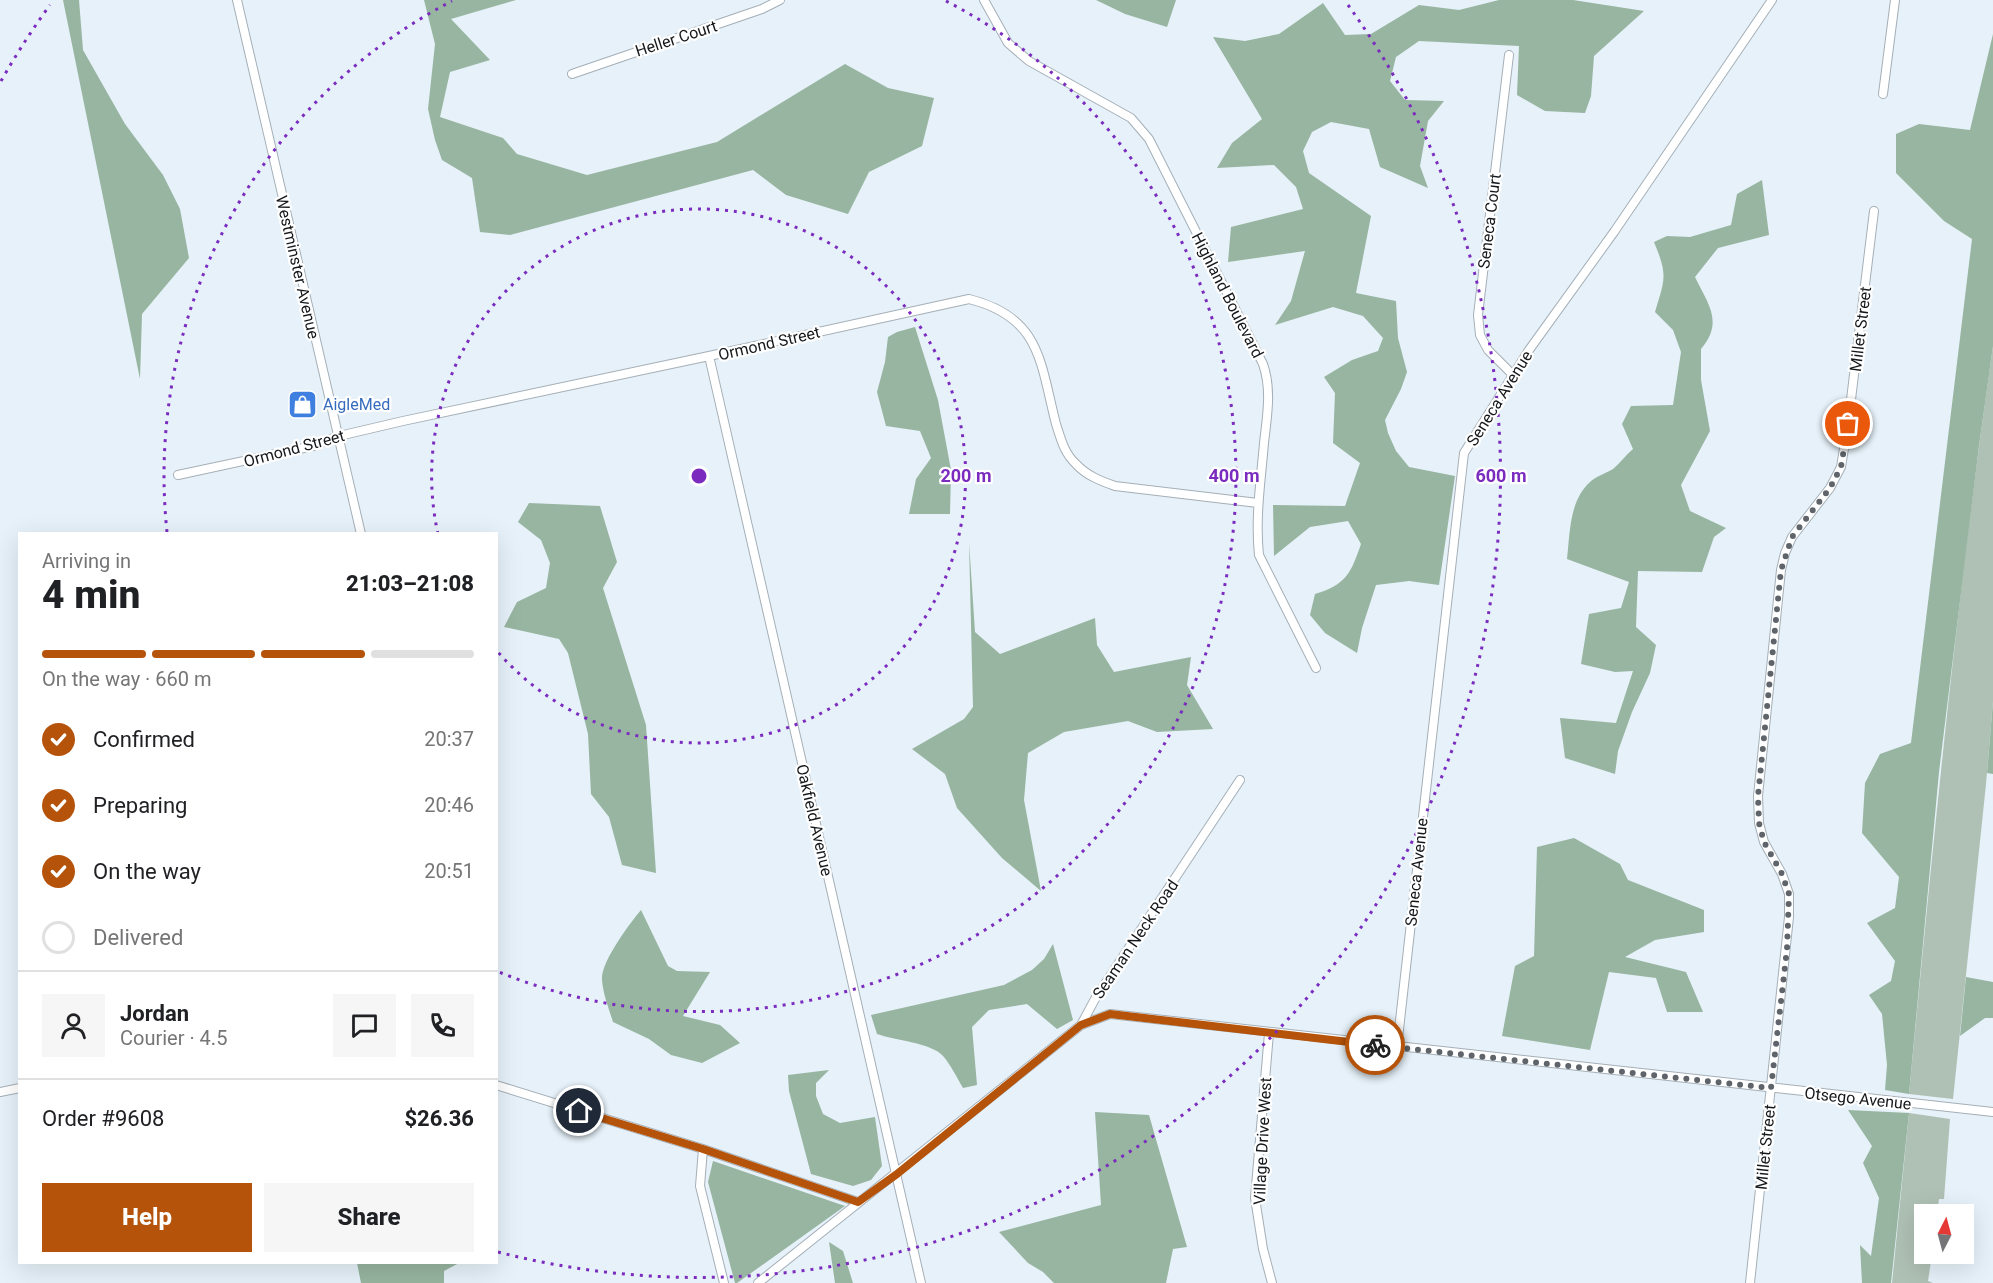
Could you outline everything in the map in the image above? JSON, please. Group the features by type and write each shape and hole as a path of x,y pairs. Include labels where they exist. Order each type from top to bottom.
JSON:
{"street":[{"name":"Westminster Avenue","path":"237,0 362,532"},
{"name":"Heller Court","path":"572,74 762,9 780,0"},
{"name":"Highland Boulevard","path":"984,0 1008,43 1029,62 1131,118 1149,139 1263,364 1269,380 1269,403 1258,503 1259,555 1316,668"},
{"name":"Seneca Avenue","path":"1396,1047 1464,453 1513,375 1772,0"},
{"path":"1883,94 1895,0"},
{"name":"Seneca Court","path":"1509,56 1478,315 1480,335 1488,350 1513,375"},
{"name":"Millet Street","path":"1750,1283 1787,949 1789,894 1782,874 1764,842 1759,823 1758,796 1781,570 1792,537 1830,488 1841,467 1874,211"},
{"name":"Ormond Street","path":"178,475 313,446 339,436 969,299 987,303 1008,314 1025,328 1036,347 1063,448 1075,464 1094,478 1115,486 1258,503"},
{"name":"Oakfield Avenue","path":"708,356 921,1283"},
{"name":"Seaman Neck Road","path":"758,1283 1081,1025 1095,999 1239,780"},
{"name":"Otsego Avenue","path":"1081,1025 1110,1014 1993,1112"},
{"name":"Village Drive West","path":"1269,1033 1255,1198 1263,1249 1272,1283"},
{"path":"498,1086 703,1149 858,1202"},
{"path":"0,1092 18,1088"},
{"path":"703,1149 700,1186 724,1283"}],"green space":[{"path":"63,0 79,0 83,50 125,124 163,175 180,209 189,258 142,314 140,379"},
{"path":"424,0 516,0 451,19 490,60 450,72 440,117 503,138 517,154 587,175 717,142 845,64 888,88 934,98 922,146 869,172 848,214 786,195 753,170 510,235 480,232 472,178 442,160 435,140 428,109 435,44"},
{"path":"1096,0 1176,0 1167,27 1125,14"},
{"path":"1499,0 1573,0 1644,11 1594,56 1591,96 1585,113 1545,111 1517,95 1519,46 1419,41 1396,57 1390,81 1405,100 1444,101 1428,121 1420,166 1428,188 1380,167 1369,129 1331,122 1312,132 1303,151 1309,173 1371,216 1356,293 1396,301 1398,338 1407,372 1385,420 1396,451 1409,467 1455,476 1439,585 1409,581 1376,585 1362,628 1357,653 1325,633 1310,615 1315,594 1341,582 1354,563 1361,544 1348,521 1310,527 1274,556 1273,505 1345,506 1360,463 1333,443 1335,393 1324,377 1352,360 1378,351 1383,338 1363,316 1333,307 1275,325 1291,301 1305,251 1228,262 1231,227 1303,209 1296,187 1274,165 1217,168 1232,143 1262,119 1213,37 1245,41 1279,34 1323,3 1345,35 1371,34 1419,5 1459,10"},
{"path":"1993,34 1993,346 1939,772 1909,1094 1885,1090 1887,1065 1882,1014 1869,995 1891,981 1895,961 1867,923 1895,908 1899,877 1862,833 1865,783 1880,754 1911,743 1972,239 1944,221 1896,173 1896,134 1919,124 1970,130"},
{"path":"1762,180 1769,235 1718,248 1695,277 1709,305 1713,321 1712,330 1701,349 1701,380 1710,431 1681,485 1690,511 1726,528 1714,537 1702,572 1638,571 1636,627 1656,645 1650,673 1632,712 1618,751 1615,774 1565,758 1560,718 1616,723 1633,671 1615,672 1581,664 1589,614 1621,608 1629,582 1567,559 1574,509 1582,491 1589,483 1613,469 1633,449 1622,424 1631,406 1673,405 1681,352 1673,330 1655,312 1664,277 1654,242 1667,236 1690,237 1731,225 1737,194"},
{"path":"915,327 938,400 951,470 950,514 909,514 916,479 931,458 920,431 886,426 877,392 885,362 888,337"},
{"path":"1993,346 1993,701 1953,1099 1909,1094 1957,626"},
{"path":"529,503 600,506 617,562 603,588 646,725 656,873 622,865 609,817 591,794 588,734 568,653 559,639 504,627 517,602 546,588 550,563 541,540 518,522"},
{"path":"969,542 975,632 1000,654 1095,618 1097,645 1114,672 1191,657 1187,685 1213,729 1157,732 1128,721 1064,732 1028,753 1024,800 1041,891 1002,858 957,808 945,774 912,749 964,719 973,707"},
{"path":"1993,701 1993,774 1987,773"},
{"path":"1574,838 1620,864 1628,880 1704,910 1704,932 1655,940 1625,957 1686,972 1703,1012 1667,1012 1656,978 1609,972 1590,1050 1502,1036 1515,966 1534,956 1537,847"},
{"path":"641,910 668,966 677,971 710,972 683,1016 720,1025 740,1043 702,1063 671,1055 649,1039 613,1022 604,991 603,973 617,944"},
{"path":"1053,944 1073,1020 1057,1029 1027,1004 989,1010 972,1027 977,1085 963,1088 949,1063 938,1052 922,1045 877,1034 871,1015 1004,985 1032,970 1044,959"},
{"path":"1966,977 1993,982 1993,1018 1985,1018 1960,1036"},
{"path":"829,1070 816,1083 816,1096 823,1114 840,1123 875,1117 882,1166 871,1180 853,1186 811,1174 789,1091 788,1075"},
{"path":"1848,1110 1909,1113 1891,1283 1862,1283 1860,1245 1871,1256 1879,1198 1863,1163 1872,1146"},
{"path":"1095,1112 1149,1115 1187,1247 1173,1249 1166,1283 1054,1283 1043,1272 1028,1263 999,1232 1101,1205"},
{"path":"1909,1113 1950,1119 1944,1199 1939,1199 1938,1204 1914,1204 1914,1264 1931,1264 1928,1281 1933,1283 1892,1283"},
{"path":"713,1161 845,1206 735,1283 708,1182"},
{"path":"829,1242 843,1251 853,1283 835,1283"},
{"path":"357,1264 457,1264 444,1271 444,1283 361,1283"}],"way so far":[{"path":"1375,1045 1771,1088 1787,949 1789,894 1782,874 1764,842 1759,823 1758,796 1781,570 1792,537 1830,488 1841,467 1848,424"}],"place":[{"name":"AigleMed","path":"302,404"}],"route":[{"path":"579,1111 703,1149 858,1202 897,1174 1081,1025 1110,1014 1375,1045"}]}
